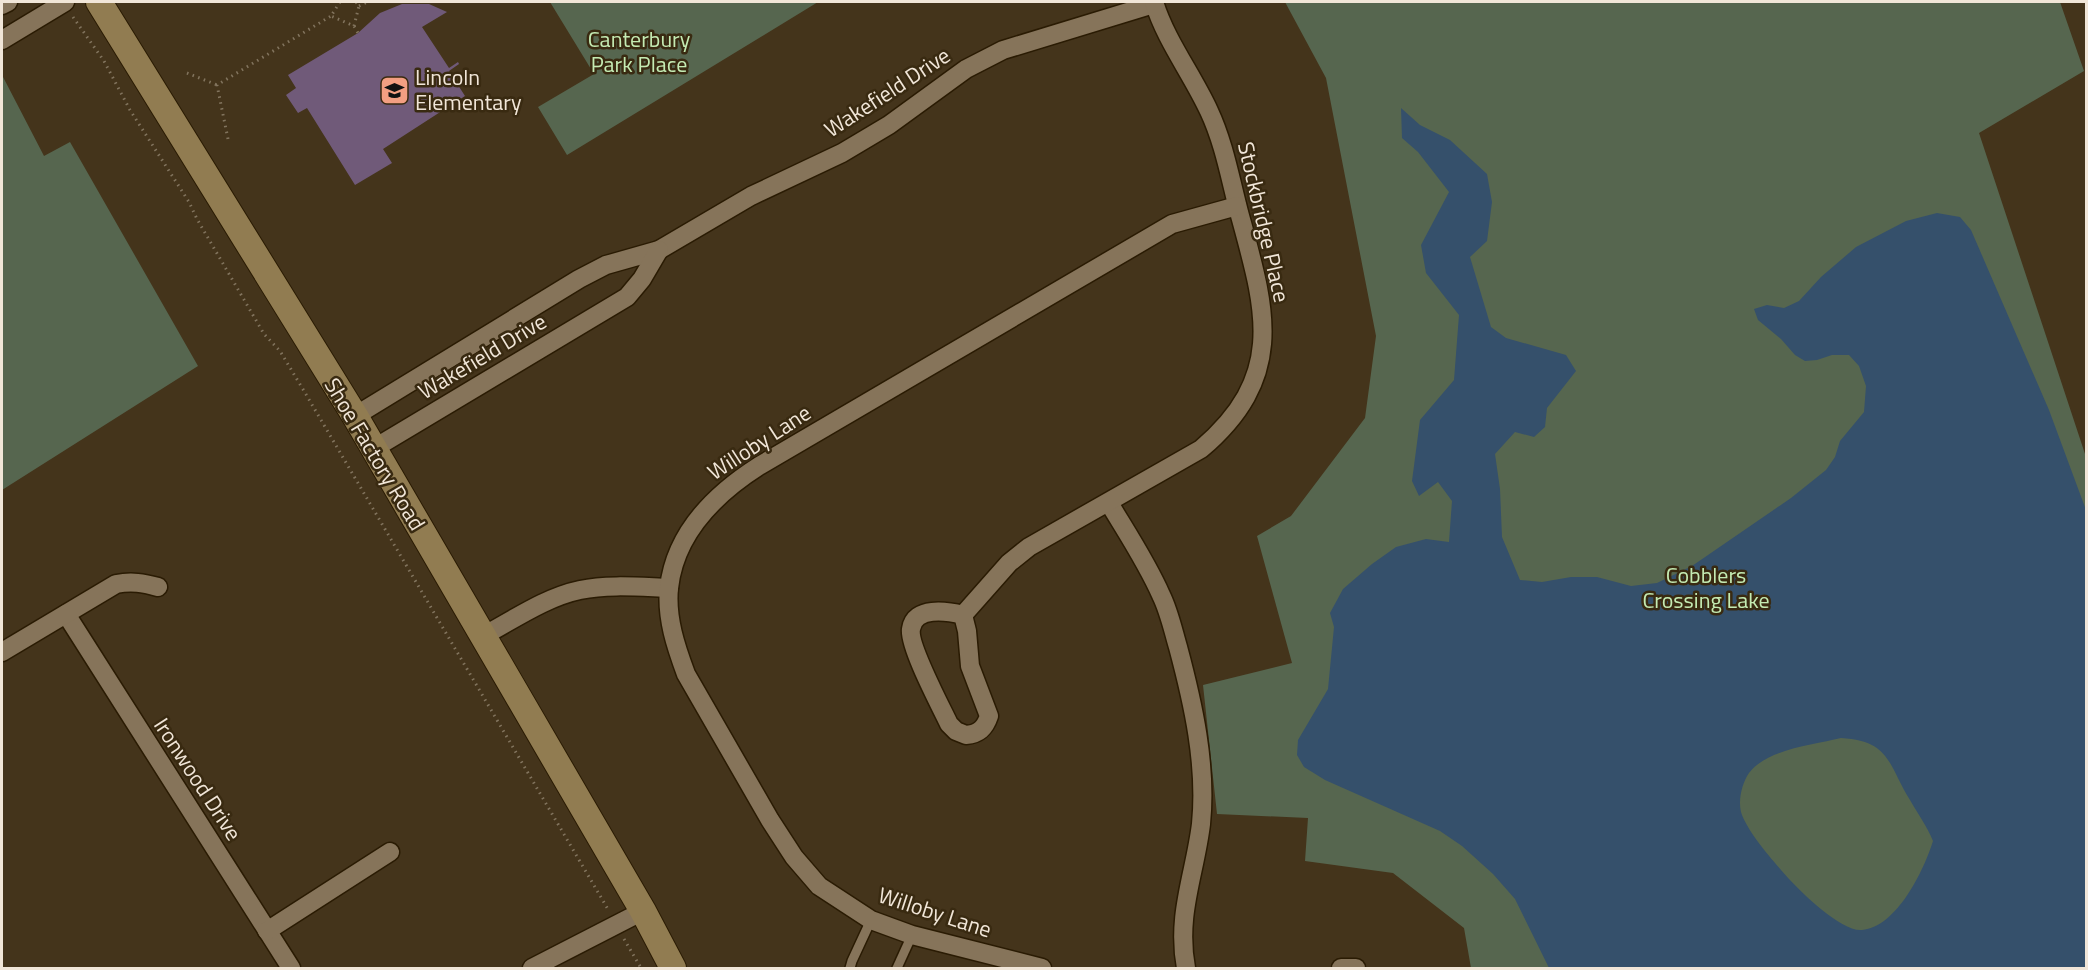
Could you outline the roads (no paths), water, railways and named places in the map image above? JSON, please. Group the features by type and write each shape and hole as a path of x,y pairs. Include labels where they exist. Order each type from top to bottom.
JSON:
{"street":[{"path":"2,5 8,2"},
{"path":"2,40 64,2"},
{"name":"Shoe Factory Road","path":"99,2 354,416 643,911 674,969"},
{"name":"Wakefield Drive","path":"354,416 579,279 616,261 659,250 751,196 867,139 907,113 966,69 984,59 1003,50 1154,3"},
{"name":"Stockbridge Place","path":"963,615 1009,564 1029,547 1201,449 1223,430 1239,409 1250,387 1263,344 1258,286 1222,145 1209,111 1176,52 1154,3"},
{"name":"Willoby Lane","path":"1042,969 912,936 871,920 819,886 794,857 770,820 686,674 671,622 669,588 677,557 699,516 735,481 1164,229 1200,215 1237,206"},
{"name":"Wakefield Drive","path":"373,449 627,297 642,279 659,250"},
{"path":"1109,503 1161,595 1169,615 1182,663 1201,763 1201,825 1184,910 1181,968"},
{"path":"2,652 116,584 141,582 158,587"},
{"path":"483,636 565,594 604,587 669,588"},
{"path":"949,612 963,615 970,666 988,716 986,724 980,731 966,735 956,731 949,724 911,635 910,627 926,613 949,612"},
{"name":"Ironwood Drive","path":"66,614 291,969"},
{"path":"267,931 390,852"},
{"path":"532,969 643,911"},
{"path":"1341,969 1356,969"}],"lane":[{"path":"850,969 871,920"},
{"path":"897,969 912,936"}],"water":[{"name":"Cobblers Crossing Lake","path":"1401,108 1420,125 1450,140 1487,174 1492,202 1487,241 1470,257 1491,327 1506,338 1566,355 1576,371 1547,408 1545,427 1534,437 1515,432 1495,454 1500,489 1502,537 1520,580 1542,582 1571,577 1597,577 1631,586 1657,583 1692,566 1791,498 1826,470 1835,457 1840,441 1864,412 1866,386 1859,366 1849,355 1832,355 1805,361 1795,355 1781,339 1758,320 1754,309 1767,305 1784,308 1799,301 1821,277 1856,247 1906,221 1937,213 1960,217 1971,230 2049,410 2086,510 2086,968 1549,968 1515,899 1493,874 1462,846 1440,831 1325,780 1304,767 1297,755 1298,740 1328,689 1334,627 1330,613 1343,589 1396,547 1426,539 1449,542 1452,501 1438,482 1419,496 1412,481 1420,420 1454,380 1459,315 1426,273 1421,245 1449,192 1418,152 1402,138","holes":["1841,738 1870,744 1886,757 1933,841 1916,881 1897,908 1875,927 1862,930 1844,925 1813,902 1789,879 1749,829 1741,812 1740,802 1749,773 1767,758 1791,749"]}],"place":[{"name":"Lincoln Elementary","path":"394,90"}],"park label":[{"name":"Canterbury Park Place","path":"639,52"}]}
